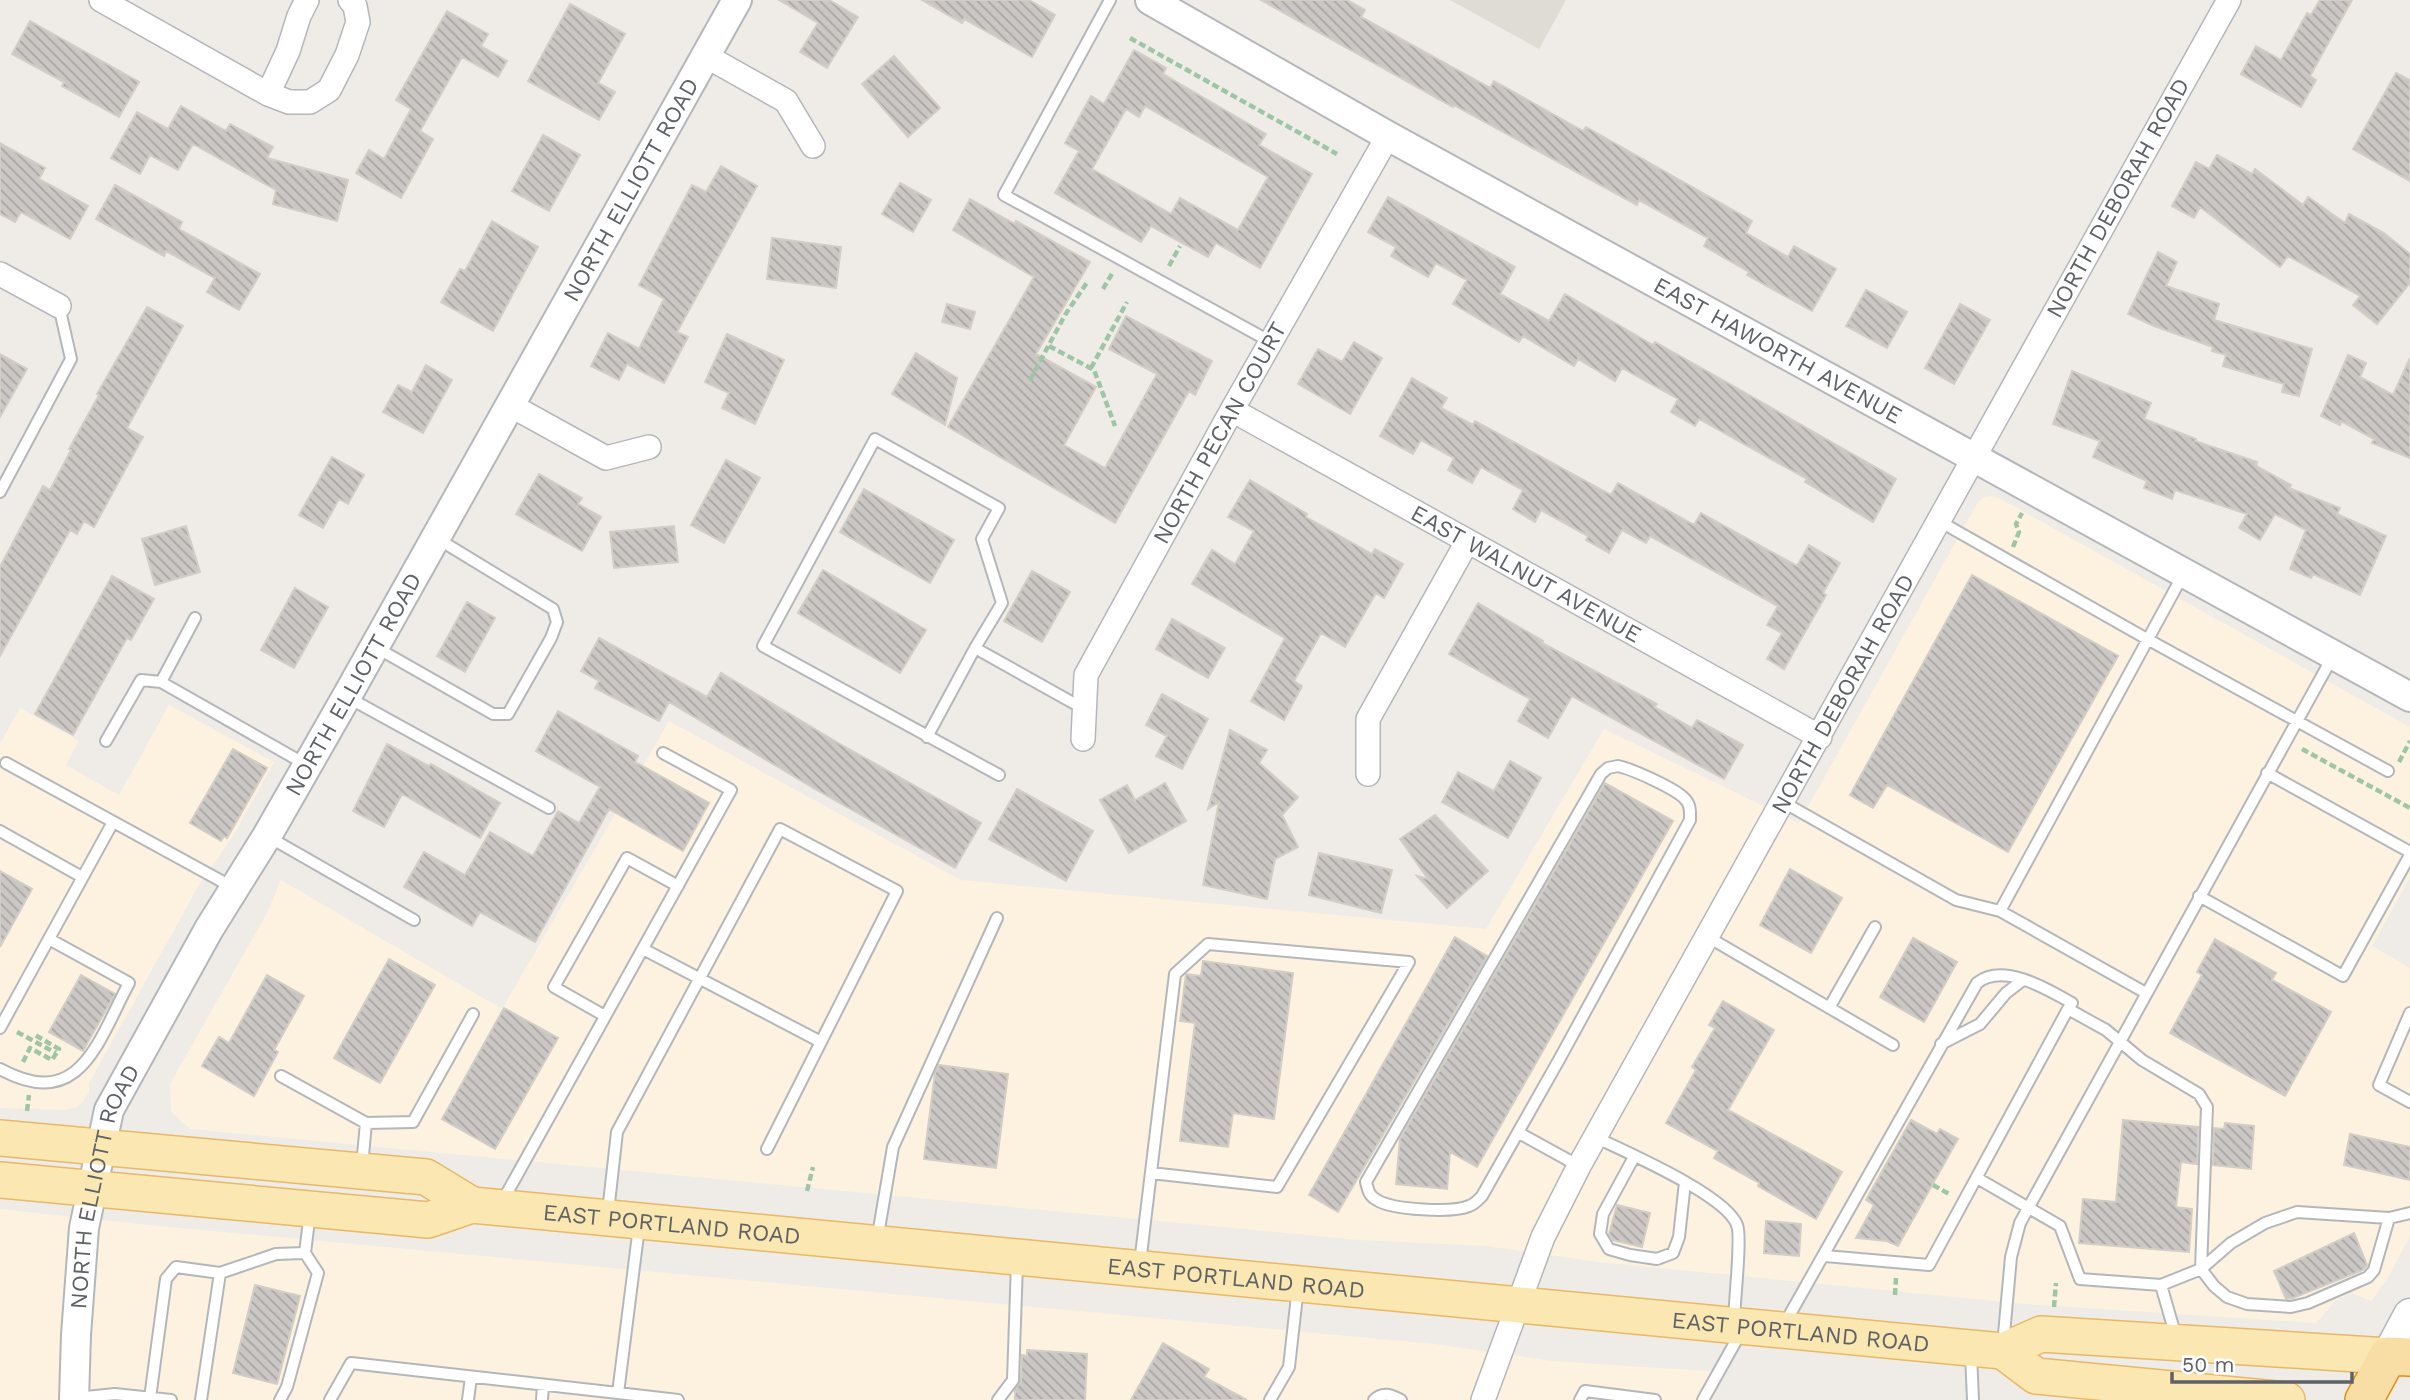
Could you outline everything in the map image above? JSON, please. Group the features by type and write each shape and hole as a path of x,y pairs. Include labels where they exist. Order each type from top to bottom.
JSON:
{"highway":[{"path":"2364,1400 2399,1357"}],"main road":[{"name":"EAST PORTLAND ROAD","path":"0,1138 426,1177 485,1206"},
{"name":"EAST PORTLAND ROAD","path":"0,1180 428,1220 485,1206 1987,1350 2042,1334 2399,1357"},
{"path":"2399,1357 2410,1315"},
{"path":"1987,1350 2036,1376 2206,1396 2287,1400"}],"street":[{"path":"101,0 268,94 289,102 310,102 329,90 347,55 358,22 355,6 350,0"},
{"path":"268,94 307,0"},
{"name":"NORTH ELLIOTT ROAD","path":"74,1399 84,1228 109,1110 209,929 308,765 737,0"},
{"name":"EAST HAWORTH AVENUE","path":"1150,0 1388,136 2410,697"},
{"name":"NORTH DEBORAH ROAD","path":"1483,1400 1543,1237 1579,1166 2229,0"},
{"path":"706,56 786,101 813,146"},
{"name":"NORTH PECAN COURT","path":"1083,739 1086,675 1232,410 1388,136"},
{"path":"0,274 59,306"},
{"path":"510,405 606,458 649,447"},
{"name":"EAST WALNUT AVENUE","path":"1232,410 1820,737"},
{"path":"1368,774 1368,719 1467,542"}],"lane":[{"path":"1110,0 1004,195 1271,342"},
{"path":"0,492 71,359 59,306"},
{"path":"928,737 1002,603 982,539 999,508 875,439 763,646 928,737 999,775"},
{"path":"1939,521 2388,771"},
{"path":"375,646 493,714 508,714 551,638 557,622 553,609 436,538"},
{"path":"2000,911 2184,573"},
{"path":"161,682 195,618"},
{"path":"975,648 1084,709"},
{"path":"1973,1400 2020,1223 2333,656"},
{"path":"106,741 141,680 161,682 308,765"},
{"path":"347,696 548,808"},
{"path":"485,1206 605,1016 731,790 663,753"},
{"path":"6,763 234,888"},
{"path":"1608,768 1630,768 1684,798 1690,807 1690,820 1519,1133 1482,1196 1473,1205 1456,1210 1390,1206 1377,1201 1368,1192 1366,1182 1601,774 1608,768"},
{"path":"2199,896 2343,976 2410,853 2267,773"},
{"path":"1783,802 1956,900 2000,911 2146,993"},
{"path":"5,1029 49,939 113,822"},
{"path":"618,1393 624,1219 617,1132 780,829 897,891 767,1149"},
{"path":"0,831 82,877"},
{"path":"267,836 414,920"},
{"path":"605,1016 554,987 627,858 678,886"},
{"path":"877,1244 893,1147 997,918"},
{"path":"1829,1008 1875,927"},
{"path":"1708,937 1893,1045"},
{"path":"0,1069 20,1080 40,1084 58,1081 82,1068 129,983 49,939"},
{"path":"1139,1269 1175,974 1208,944 1409,962 1277,1187 1151,1173"},
{"path":"643,949 821,1042"},
{"path":"1782,1329 1977,983 1998,974 2042,986 2072,1003 1929,1265 1825,1256"},
{"path":"1940,1045 1980,1024 2006,993 2022,980"},
{"path":"2068,1009 2106,1030 2142,1060 2199,1094 2207,1107 2201,1269 2227,1297 2247,1304 2291,1307 2308,1303 2368,1277 2374,1269 2389,1218"},
{"path":"2410,1013 2379,1085 2410,1102"},
{"path":"281,1076 366,1123 413,1122 473,1014"},
{"path":"361,1171 366,1123"},
{"path":"1519,1133 1579,1166"},
{"path":"1595,1137 1685,1182 1728,1210 1738,1226 1739,1325 1703,1400"},
{"path":"1634,1157 1603,1214 1600,1234 1609,1248 1630,1255 1657,1259 1673,1253 1679,1237 1685,1182"},
{"path":"1977,1178 2060,1226 2080,1279 2161,1285 2201,1269 2231,1243 2265,1223 2297,1212 2389,1218 2410,1213"},
{"path":"279,1400 287,1387 318,1273 305,1253 311,1210"},
{"path":"150,1398 166,1279 176,1267 220,1273 276,1254 305,1253"},
{"path":"998,1400 1013,1380 1018,1257"},
{"path":"201,1400 220,1273"},
{"path":"1270,1400 1289,1367 1298,1284"},
{"path":"2161,1285 2177,1344"},
{"path":"330,1400 351,1363 678,1400"},
{"path":"468,1400 471,1377"},
{"path":"542,1400 543,1385"},
{"path":"1580,1400 1585,1391 1655,1400"},
{"path":"74,1399 115,1394 171,1400"},
{"path":"1374,1400 1387,1394 1401,1400"}],"path":[{"path":"1130,38 1337,154"},
{"path":"1168,267 1180,246"},
{"path":"1103,289 1115,268"},
{"path":"1030,380 1088,281"},
{"path":"1091,368 1127,302"},
{"path":"1049,346 1094,370 1115,426"},
{"path":"2019,532 2016,524 2024,509"},
{"path":"2302,748 2410,808"},
{"path":"5,1029 56,1053"},
{"path":"29,1065 22,1061 30,1048 52,1060 59,1049 35,1035"},
{"path":"27,1111 29,1090"},
{"path":"807,1191 813,1167"},
{"path":"1933,1185 1953,1196"},
{"path":"1895,1294 1896,1275"},
{"path":"2054,1310 2056,1283"}],"shaded area":[{"path":"1450,0 1566,0 1539,49"},
{"path":"1992,496 2410,727 2410,877 2372,946 2410,968 2410,1236 2386,1281 2371,1301 2351,1293 2335,1301 2316,1323 2026,1304 1598,1262 1486,1246 1359,1240 190,1129 171,1111 170,1084 267,913 281,880 502,1009 669,721 961,880 1486,929 1604,729 1799,823 1978,502 1984,497"},
{"path":"169,705 274,762 233,836 199,885 89,1083 89,1092 84,1100 77,1107 66,1110 0,1108 0,744 20,708 79,741 66,765 119,795"},
{"path":"0,1209 158,1226 1435,1344 1552,1361 1723,1372 1709,1400 0,1400"}],"building":[{"path":"779,0 829,0 858,17 827,68 800,52 818,23"},
{"path":"922,0 1029,0 1055,15 1032,57 964,19 962,23"},
{"path":"1261,0 1347,0 1365,10 1361,17 1490,88 1494,81 1583,131 1586,127 1752,221 1746,233 1788,257 1794,246 1836,269 1812,311 1747,275 1749,272 1704,246 1708,238 1639,200 1637,205"},
{"path":"2320,0 2352,0 2310,76 2316,80 2301,107 2241,74 2256,46 2281,60 2307,13 2311,15"},
{"path":"570,4 625,34 598,83 615,92 599,120 528,81"},
{"path":"447,11 488,34 481,46 507,61 498,77 462,57 420,131 433,139 401,198 356,173 369,150 384,159 411,109 396,100"},
{"path":"30,21 139,82 119,117 62,86 64,82 12,54"},
{"path":"1134,50 1166,68 1163,74 1266,134 1259,145 1312,174 1260,268 1216,243 1208,257 1151,226 1141,242 1055,193 1079,151 1065,143 1091,96 1104,104","holes":["1145,106 1268,177 1238,230 1180,198 1171,214 1092,169 1126,109 1139,117"]},
{"path":"894,56 940,108 908,137 862,84"},
{"path":"2396,73 2410,80 2410,181 2353,149"},
{"path":"181,106 226,131 230,124 273,147 267,158 348,180 337,221 273,204 276,190 193,144 178,170 150,155 140,174 111,158 137,112 168,129"},
{"path":"543,135 580,155 549,211 512,191"},
{"path":"0,143 45,168 39,179 88,206 70,239 21,212 15,222 0,214"},
{"path":"2217,155 2252,174 2255,169 2303,205 2308,197 2345,223 2349,214 2384,233 2410,254 2410,283 2377,324 2353,305 2360,296 2288,256 2280,267 2200,207 2194,218 2172,206 2196,162 2209,169"},
{"path":"721,166 757,186 677,332 688,337 664,383 627,364 619,380 591,366 608,333 639,349 664,299 639,285 692,185 706,192"},
{"path":"900,183 931,200 913,232 882,214"},
{"path":"115,185 182,222 179,229 260,274 239,310 207,292 215,278 166,251 164,256 96,219"},
{"path":"1388,197 1515,267 1500,294 1549,321 1565,294 1896,479 1873,522 1805,482 1807,479 1699,419 1695,426 1671,412 1678,399 1622,368 1615,381 1578,359 1574,366 1523,336 1519,342 1453,304 1467,280 1436,263 1428,277 1391,256 1396,247 1368,232"},
{"path":"970,199 1090,262 1036,354 1096,387 1064,445 1105,468 1157,374 1109,349 1126,316 1212,361 1195,395 1189,391 1115,523 948,427 1034,277 953,230"},
{"path":"492,221 538,247 493,331 441,302 460,269 465,271"},
{"path":"772,238 841,247 836,288 767,279"},
{"path":"2158,252 2177,262 2166,286 2219,304 2214,320 2312,349 2299,396 2282,392 2284,384 2223,366 2226,355 2212,351 2213,347 2128,314"},
{"path":"1866,290 1907,312 1887,348 1846,326"},
{"path":"947,304 975,312 970,329 942,322"},
{"path":"1960,304 1990,320 1954,384 1925,368"},
{"path":"147,307 183,326 127,428 143,437 94,527 84,521 77,534 70,530 0,656 0,567 43,486 50,490 99,395 97,394"},
{"path":"727,334 784,360 755,424 722,408 729,393 705,382"},
{"path":"1354,342 1382,358 1350,414 1298,384 1318,349 1342,362"},
{"path":"916,353 957,378 945,425 892,394"},
{"path":"0,354 27,369 0,417"},
{"path":"2348,355 2366,363 2360,377 2393,395 2410,358 2410,458 2372,443 2374,439 2341,421 2340,425 2321,416"},
{"path":"426,365 452,380 423,433 383,412 398,385 412,392"},
{"path":"2072,371 2151,403 2144,419 2196,439 2195,441 2257,462 2256,466 2291,485 2289,488 2340,508 2337,514 2386,536 2360,595 2313,574 2311,578 2290,569 2306,530 2275,514 2260,540 2239,528 2247,514 2175,490 2172,499 2144,488 2147,481 2093,457 2100,441 2053,424"},
{"path":"1412,378 1447,398 1441,408 1473,425 1475,421 1611,495 1618,483 1694,525 1701,513 1797,566 1809,545 1840,563 1823,593 1826,595 1784,669 1767,659 1782,633 1767,625 1778,606 1650,536 1646,543 1622,530 1609,553 1586,540 1588,536 1541,510 1535,522 1513,509 1523,490 1481,467 1472,483 1448,470 1454,458 1421,440 1413,454 1380,436"},
{"path":"332,457 364,475 348,504 339,499 323,528 299,515"},
{"path":"726,460 760,478 724,543 691,525"},
{"path":"539,474 582,498 578,504 601,517 582,551 516,514"},
{"path":"1250,480 1307,514 1306,517 1372,554 1375,549 1403,564 1384,598 1376,593 1345,647 1321,633 1294,681 1302,686 1284,720 1251,701 1285,638 1192,584 1212,550 1235,564 1254,531 1228,517"},
{"path":"864,489 954,540 930,583 840,532"},
{"path":"186,526 200,572 155,585 142,539"},
{"path":"674,526 678,562 614,568 610,532"},
{"path":"823,570 926,630 900,673 798,613"},
{"path":"1032,571 1070,592 1042,642 1004,621"},
{"path":"1972,575 2118,656 2008,852 1887,785 1873,808 1850,795"},
{"path":"112,576 154,599 131,640 127,638 73,735 35,714"},
{"path":"295,588 328,607 294,668 261,650"},
{"path":"467,602 495,618 465,672 437,656"},
{"path":"1478,603 1543,641 1542,643 1657,704 1654,707 1692,728 1697,720 1743,745 1724,779 1572,696 1548,738 1518,721 1530,699 1449,654"},
{"path":"1172,619 1225,648 1208,678 1156,649"},
{"path":"599,638 707,697 721,673 981,823 955,868 669,702 659,721 595,688 599,681 581,671"},
{"path":"1162,694 1208,719 1182,769 1156,756 1167,736 1146,725"},
{"path":"558,711 638,756 635,762 709,803 683,851 609,809 535,942 480,912 472,926 404,887 424,852 465,875 490,832 533,856 558,811 579,823 600,787 536,751"},
{"path":"1230,730 1267,750 1259,763 1298,797 1282,815 1298,847 1275,859 1267,899 1203,885 1219,802 1208,809"},
{"path":"387,744 429,766 431,764 500,803 480,838 402,794 384,827 353,811"},
{"path":"233,749 267,768 227,838 224,836 221,841 190,823"},
{"path":"1510,761 1541,778 1508,838 1442,802 1458,772 1494,791"},
{"path":"1165,783 1186,821 1129,853 1100,800 1127,785 1135,800"},
{"path":"1605,783 1673,821 1477,1167 1450,1152 1447,1189 1396,1184 1400,1139"},
{"path":"1017,789 1093,831 1066,881 989,839"},
{"path":"1435,815 1488,871 1447,908 1417,876 1428,879 1400,839"},
{"path":"1319,853 1392,870 1381,913 1309,895"},
{"path":"1790,869 1842,898 1811,953 1760,925"},
{"path":"0,871 32,889 0,947"},
{"path":"1455,937 1487,956 1338,1212 1309,1195"},
{"path":"1913,938 1957,962 1924,1022 1880,997"},
{"path":"2215,939 2276,973 2272,980 2331,1012 2285,1096 2170,1033 2202,975 2197,972"},
{"path":"389,959 435,985 380,1083 334,1058"},
{"path":"1203,961 1293,973 1274,1119 1233,1113 1228,1147 1180,1141 1195,1023 1180,1021 1186,974 1201,976"},
{"path":"81,975 115,994 83,1051 49,1032"},
{"path":"267,975 304,996 274,1050 278,1052 254,1096 202,1066 219,1037 229,1043"},
{"path":"1723,1001 1774,1030 1728,1110 1842,1172 1816,1219 1714,1158 1718,1151 1666,1123 1696,1070 1692,1067 1715,1028 1709,1025"},
{"path":"504,1008 558,1038 495,1149 442,1119"},
{"path":"939,1065 1008,1074 996,1168 924,1159 935,1073"},
{"path":"1911,1120 1937,1134 1940,1129 1958,1139 1898,1246 1887,1241 1856,1238 1874,1205 1866,1200"},
{"path":"2123,1120 2198,1127 2197,1164 2181,1162 2176,1207 2192,1209 2189,1252 2079,1243 2083,1199 2116,1202"},
{"path":"2225,1123 2254,1126 2251,1169 2213,1165 2214,1128 2224,1129"},
{"path":"2350,1134 2410,1147 2410,1180 2344,1165"},
{"path":"1617,1205 1650,1213 1642,1247 1613,1240 1609,1234"},
{"path":"1766,1221 1801,1224 1799,1256 1764,1253"},
{"path":"2354,1233 2367,1265 2363,1270 2286,1299 2274,1271"},
{"path":"255,1285 300,1296 277,1384 233,1373"},
{"path":"1163,1343 1209,1369 1204,1377 1247,1400 1131,1400"},
{"path":"1027,1350 1087,1354 1085,1400 1015,1400 1015,1390 1021,1380 1022,1355 1027,1356"}]}
